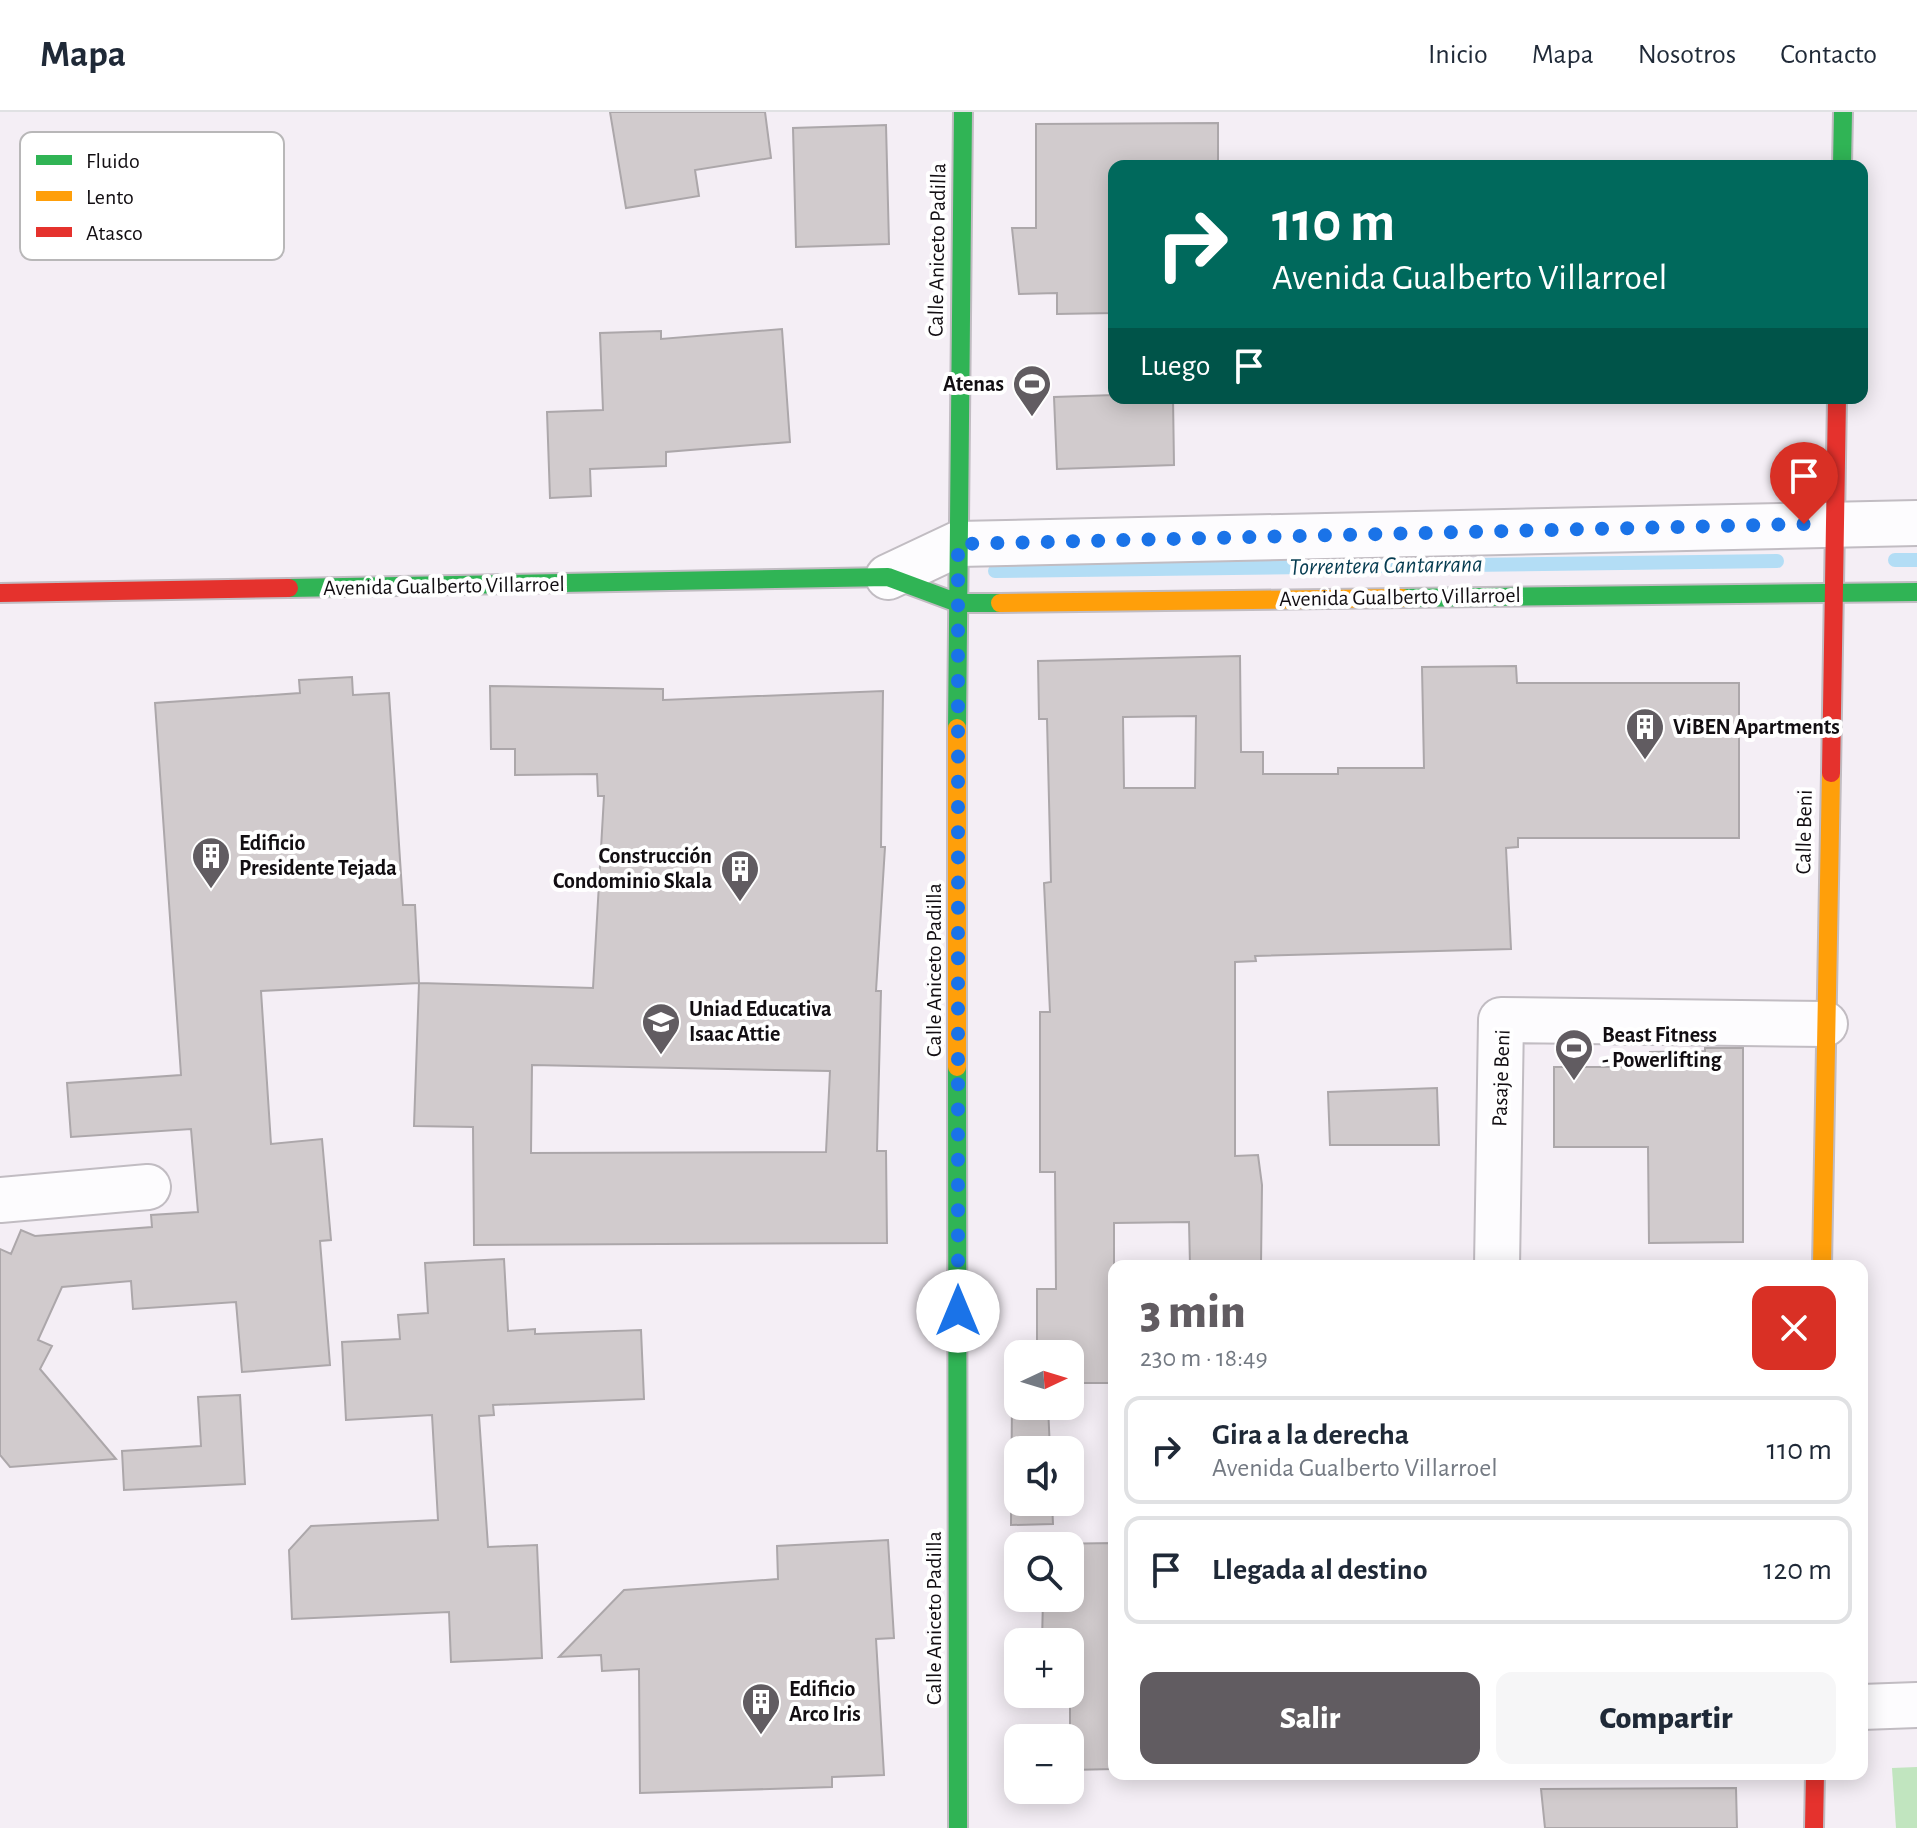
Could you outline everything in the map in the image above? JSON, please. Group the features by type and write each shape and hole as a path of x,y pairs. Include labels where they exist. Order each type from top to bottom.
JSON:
{"main road":[{"name":"Calle Aniceto Padilla","path":"958,1828 958,544 963,112"},
{"path":"1842,160 1843,112"},
{"name":"Calle Beni","path":"1822,1260 1837,404"},
{"name":"Avenida Gualberto Villarroel","path":"0,593 888,577 958,603 1917,592"},
{"path":"1814,1828 1815,1780"}],"street":[{"name":"Avenida Gualberto Villarroel","path":"888,577 958,544 1917,523"},
{"name":"Pasaje Beni","path":"1497,1260 1501,1020 1825,1024"},
{"path":"0,1200 148,1187"},
{"path":"1868,1707 1917,1705"}],"green space":[{"path":"1917,1767 1917,1828 1896,1828 1892,1768"}],"building":[{"path":"610,112 765,112 771,158 695,170 699,196 626,208"},
{"path":"1218,123 1218,160 1108,160 1108,313 1057,314 1057,293 1019,294 1012,228 1036,228 1036,124"},
{"path":"886,125 889,244 796,247 793,128"},
{"path":"782,329 790,442 666,452 666,466 590,469 591,496 550,498 547,412 603,410 600,333 661,331 661,339"},
{"path":"1108,395 1108,404 1173,404 1174,465 1057,469 1054,397"},
{"path":"1240,656 1241,752 1263,752 1263,774 1338,774 1338,768 1424,768 1422,667 1516,666 1517,683 1739,683 1739,838 1518,838 1518,847 1506,848 1511,949 1255,956 1256,961 1235,962 1235,1156 1258,1155 1262,1185 1261,1260 1190,1260 1189,1222 1114,1223 1114,1260 1108,1260 1108,1383 1084,1383 1084,1340 1037,1340 1037,1289 1056,1289 1055,1172 1040,1172 1040,1012 1050,1012 1044,883 1051,882 1047,719 1039,719 1038,661","holes":["1196,716 1195,788 1124,788 1123,717"]},
{"path":"352,677 353,695 389,693 403,905 415,905 419,983 261,991 271,1144 322,1139 331,1240 320,1241 330,1365 242,1372 236,1302 133,1309 131,1281 62,1287 38,1340 52,1346 40,1369 116,1459 10,1467 0,1455 0,1249 11,1254 21,1230 35,1236 152,1227 151,1215 198,1212 191,1129 71,1137 67,1083 181,1075 155,703 300,693 299,680"},
{"path":"490,686 663,689 663,700 883,691 881,847 885,847 876,991 881,991 877,1151 886,1151 887,1243 474,1245 473,1127 414,1126 419,983 593,988 604,796 598,796 597,774 515,775 515,749 491,749","holes":["532,1065 830,1071 826,1152 531,1153"]},
{"path":"1705,1048 1743,1048 1743,1242 1649,1243 1648,1147 1554,1147 1554,1067 1650,1067 1650,1052 1705,1051"},
{"path":"1437,1088 1439,1145 1330,1145 1328,1092"},
{"path":"504,1259 508,1331 535,1329 535,1334 641,1330 644,1399 493,1405 494,1415 479,1416 488,1547 537,1545 542,1658 451,1662 449,1612 292,1619 289,1550 311,1526 438,1520 432,1415 346,1420 342,1342 400,1339 398,1315 428,1313 425,1263"},
{"path":"240,1395 245,1484 124,1490 122,1451 201,1446 198,1397"},
{"path":"1012,1420 1049,1420 1049,1436 1012,1436"},
{"path":"1011,1516 1053,1516 1053,1524 1011,1525"},
{"path":"888,1540 894,1638 876,1639 884,1775 832,1777 832,1787 640,1793 639,1669 602,1671 601,1655 559,1657 624,1590 778,1579 777,1546"},
{"path":"1084,1543 1108,1543 1108,1769 1084,1770 1084,1724 1070,1724 1070,1708 1084,1708 1084,1628 1042,1628 1043,1612 1084,1612"},
{"path":"1736,1788 1737,1828 1545,1828 1541,1789"}],"waterway":[{"name":"Torrentera Cantarrana","path":"1895,560 1917,560"},
{"name":"Torrentera Cantarrana","path":"995,571 1777,561"}],"traffic: fast":[{"path":"957,728 963,112"},
{"path":"1842,160 1843,112"},
{"path":"289,588 888,577 958,603 1000,603"},
{"path":"1403,598 1917,592"},
{"path":"957,1067 958,1828"}],"traffic: slow":[{"path":"1000,603 1403,598"},
{"path":"957,728 957,1067"},
{"path":"1822,1260 1831,773"}],"traffic: jam":[{"path":"1831,773 1837,404"},
{"path":"0,593 289,588"},
{"path":"1814,1828 1815,1780"}],"place":[{"name":"Atenas","path":"1032,418"},
{"name":"ViBEN Apartments","path":"1645,761"},
{"name":"Edificio Presidente Tejada","path":"211,890"},
{"name":"Construcción Condominio Skala","path":"740,903"},
{"name":"Uniad Educativa Isaac Attie","path":"661,1056"},
{"name":"Beast Fitness - Powerlifting","path":"1574,1082"},
{"name":"Edificio Arco Iris","path":"761,1736"}],"route":[{"path":"958,1311 958,544 1804,524"}]}
